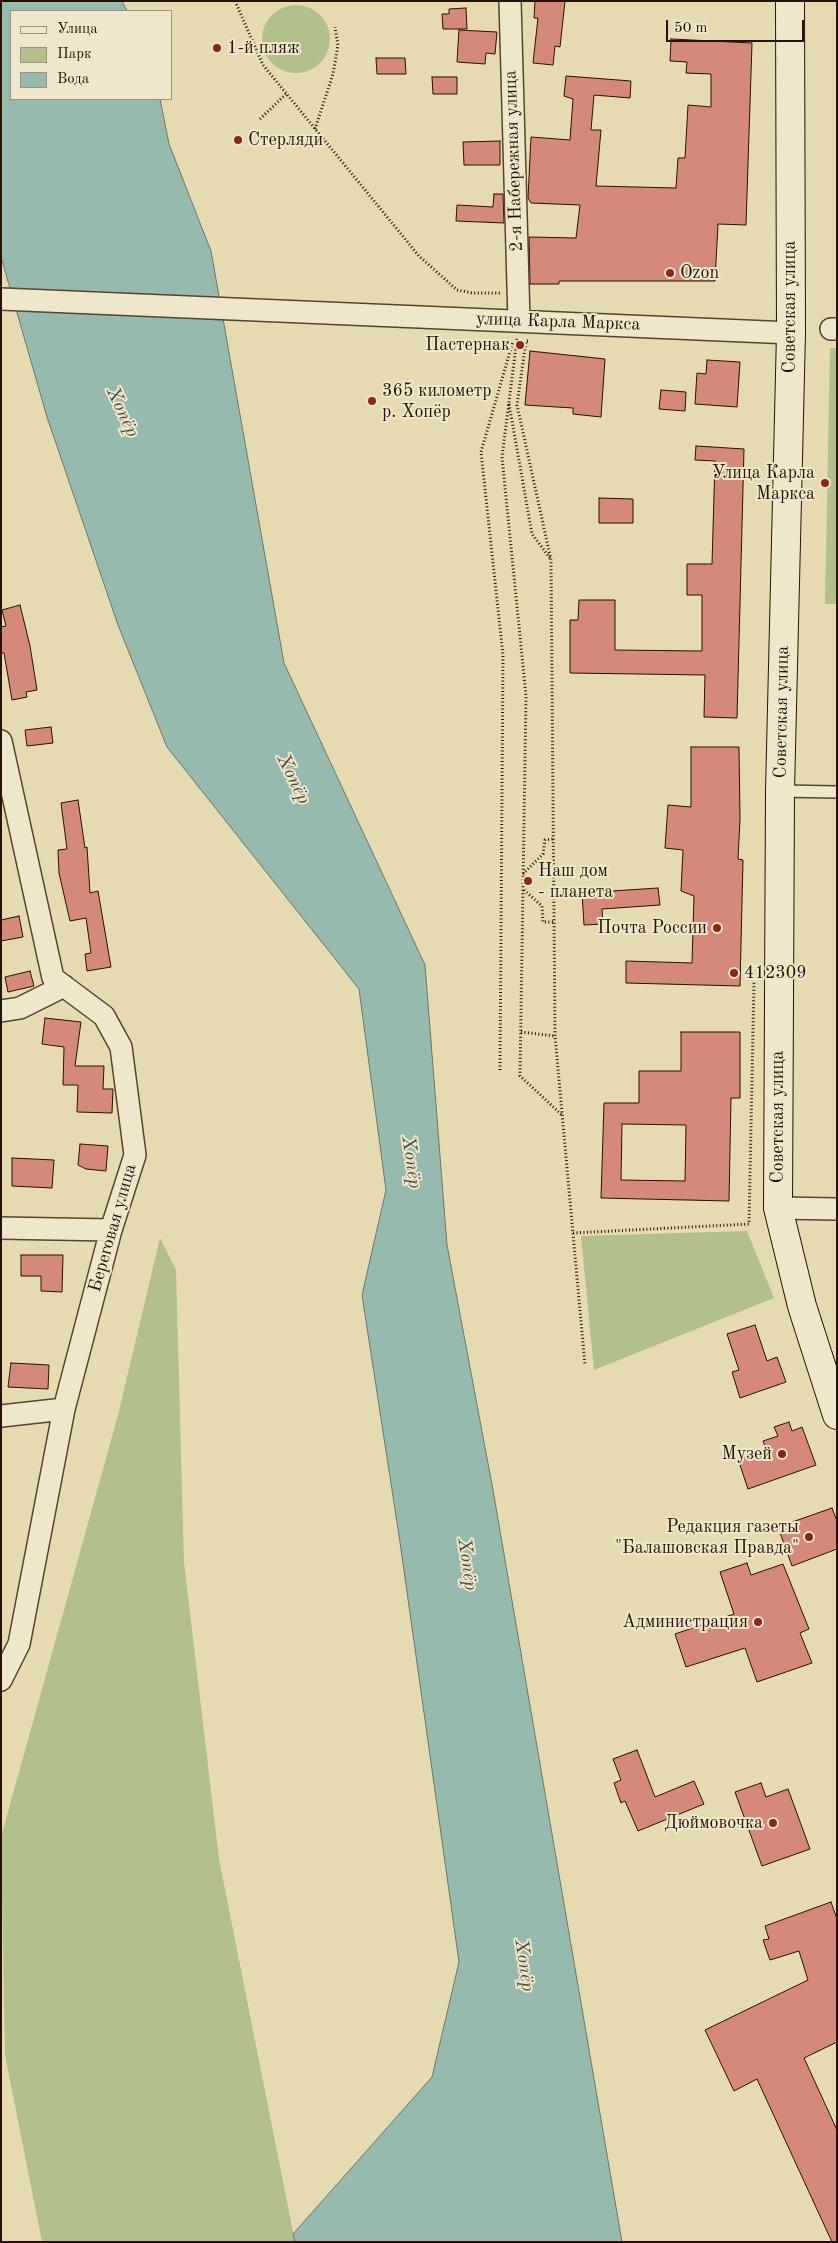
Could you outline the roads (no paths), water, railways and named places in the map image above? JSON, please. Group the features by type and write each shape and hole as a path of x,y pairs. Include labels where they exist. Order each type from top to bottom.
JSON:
{"street":[{"name":"2-я Набережная улица","path":"510,1 519,321"},
{"name":"Советская улица","path":"790,1 791,333 780,791 778,1208 802,1306 837,1415"},
{"name":"улица Карла Маркса","path":"1,299 791,333"},
{"name":"Береговая улица","path":"1,741 53,978 104,1016 121,1047 135,1155 111,1230 64,1409 19,1644 1,1680"},
{"path":"1,1010 20,1008 64,986"},
{"path":"778,1208 837,1209"},
{"path":"1,1228 111,1230"},
{"path":"1,1416 64,1409"}],"lane":[{"path":"780,791 837,792"}],"water":[{"name":"Хопёр","path":"1,1 122,1 126,10 10,10 10,100 160,100 169,144 211,251 284,663 425,965 447,1245 493,1490 622,2242 295,2242 293,2234 432,2077 459,1962 400,1542 362,1295 386,1190 359,989 167,747 118,625 47,417 1,257"}],"place":[{"name":"1-й пляж","path":"217,48"},
{"name":"Стерляди","path":"238,140"},
{"name":"Ozon","path":"670,273"},
{"name":"Пастернак","path":"520,345"},
{"name":"365 километр р. Хопёр","path":"372,401"},
{"name":"Улица Карла Маркса","path":"825,483"},
{"name":"Наш дом - планета","path":"528,881"},
{"name":"Почта России","path":"717,928"},
{"name":"412309","path":"734,973"},
{"name":"Музей","path":"782,1454"},
{"name":"Редакция газеты \"Балашовская Правда\"","path":"809,1537"},
{"name":"Администрация","path":"758,1622"},
{"name":"Дюймовочка","path":"773,1823"}]}
